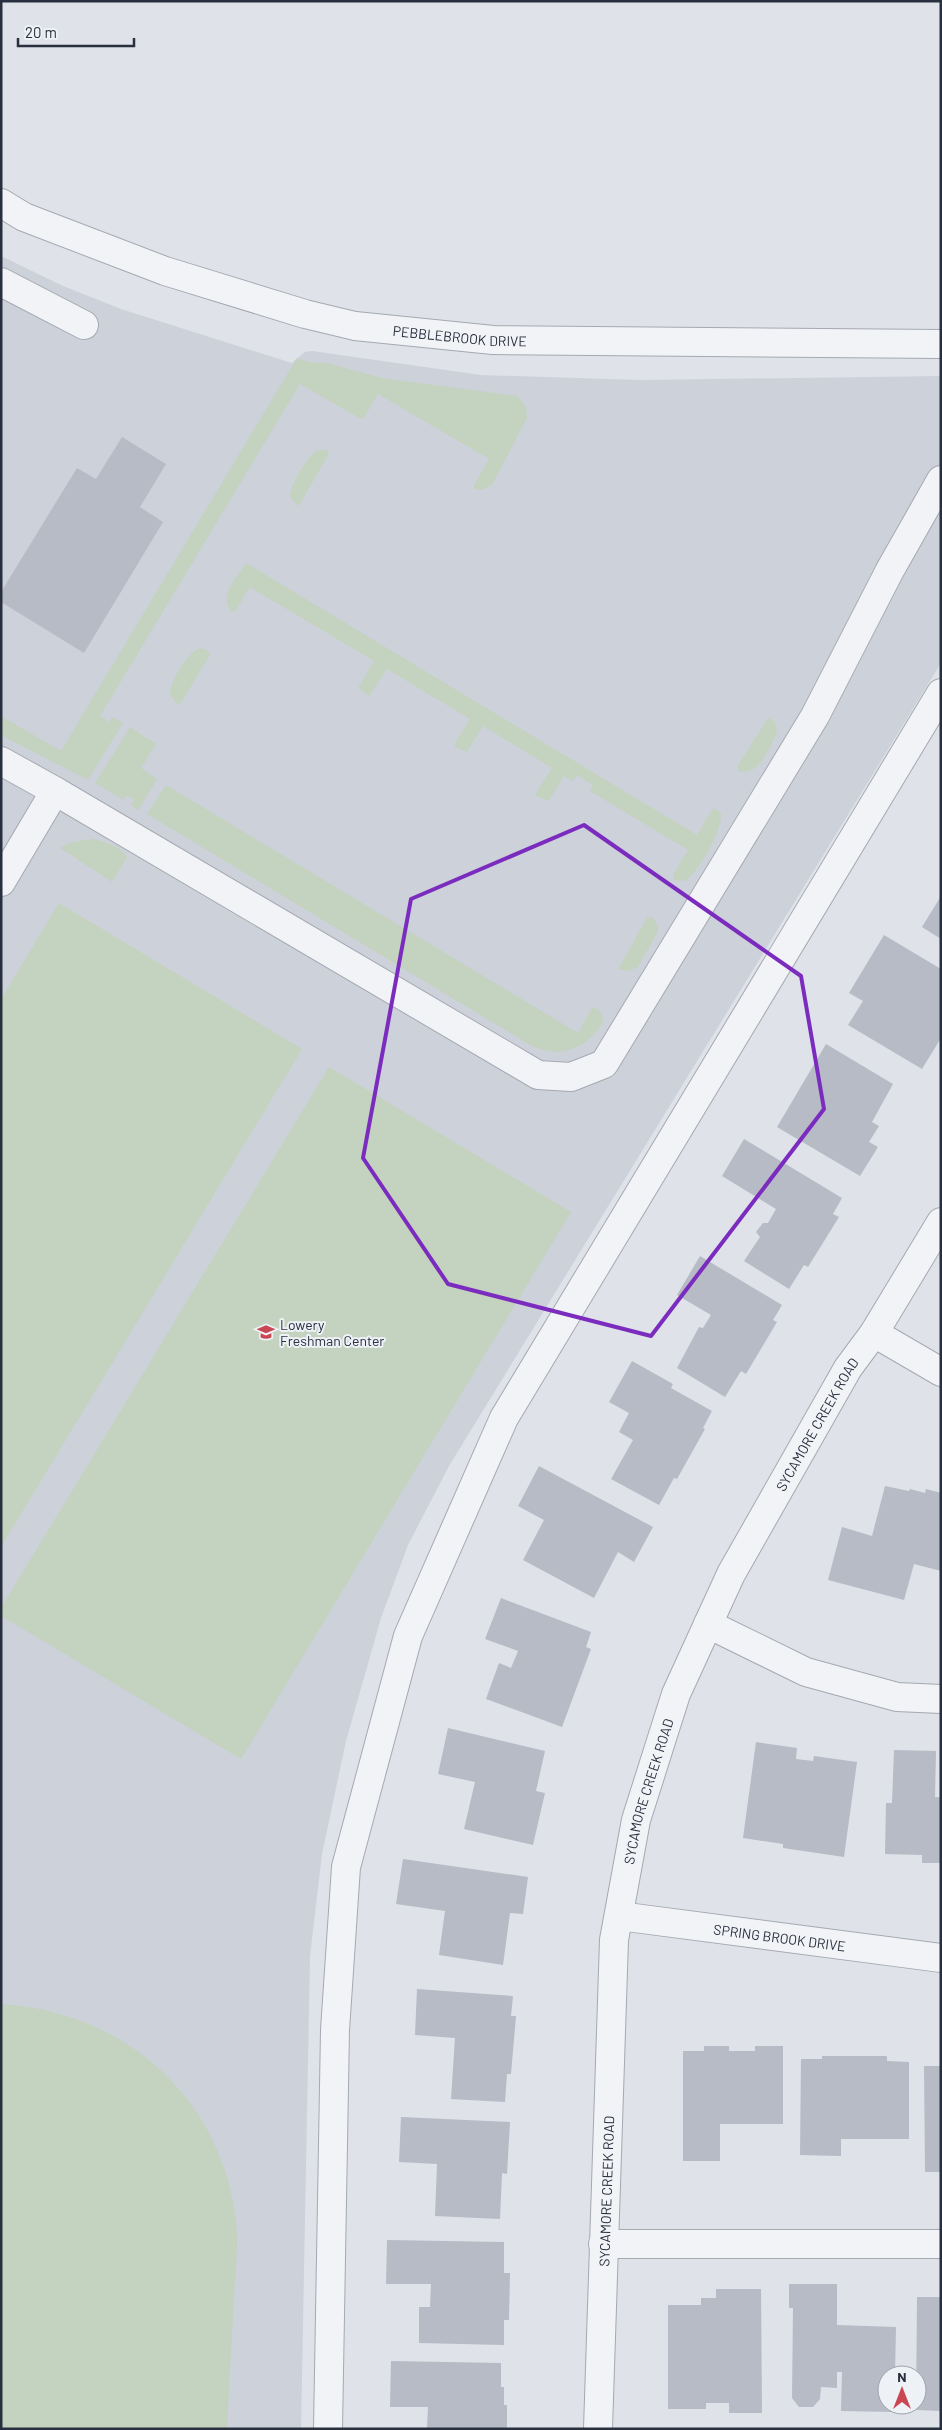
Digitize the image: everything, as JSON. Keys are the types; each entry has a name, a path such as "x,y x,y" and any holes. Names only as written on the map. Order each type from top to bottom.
{"street":[{"name":"PEBBLEBROOK DRIVE","path":"1,203 24,217 165,271 305,314 355,326 493,340 941,344"},
{"path":"1,282 84,326"},
{"path":"1,761 538,1074 571,1077 604,1064 815,716 890,570 941,480"},
{"path":"328,2429 334,2030 346,1867 408,1636 504,1418 941,693"},
{"path":"1,882 55,791"},
{"name":"SYCAMORE CREEK ROAD","path":"598,2429 614,1940 639,1811 676,1694 731,1574 848,1368 874,1334 941,1222"},
{"path":"874,1334 941,1372"},
{"path":"708,1624 806,1672 897,1697 941,1699"},
{"name":"SPRING BROOK DRIVE","path":"619,1916 941,1958"},
{"path":"603,2244 941,2244"}],"highlighted area":[{"path":"584,825 801,976 824,1109 651,1336 448,1284 363,1158 411,899"}],"shaded area":[{"name":"Lowery Freshman Center","path":"1,256 63,286 121,309 292,363 305,352 312,351 481,375 641,380 941,376 941,663 449,1466 408,1545 381,1618 346,1741 322,1854 310,1956 301,2429 1,2429"}],"green space":[{"path":"297,358 308,362 327,363 382,378 517,396 526,407 527,418 492,485 482,490 474,489 474,485 489,459 378,394 363,419 361,419 300,384 100,716 109,722 113,717 123,723 88,780 1,735 1,716 61,751"},
{"path":"326,450 329,454 299,505 297,505 290,497 293,486 305,464 314,452"},
{"path":"246,563 697,835 712,810 715,809 720,812 719,827 710,849 690,877 685,881 675,880 673,875 688,850 590,791 593,785 577,775 573,781 564,776 549,801 536,796 552,768 483,726 467,752 455,747 455,743 470,719 387,669 369,696 359,689 374,661 250,587 235,611 231,612 227,599 228,593"},
{"path":"201,648 209,651 210,655 181,703 177,704 170,695 176,675 190,655"},
{"path":"768,718 775,722 777,733 767,753 758,766 752,770 746,772 738,771 737,767"},
{"path":"130,727 156,744 141,768 157,779 138,810 131,805 134,800 126,795 123,800 95,783"},
{"path":"166,785 578,1033 592,1008 599,1009 603,1018 602,1024 588,1040 572,1049 553,1052 532,1046 147,814"},
{"path":"93,839 117,847 127,857 112,882 60,848 71,842"},
{"path":"59,903 302,1049 1,1547 1,999"},
{"path":"652,917 658,925 658,931 638,967 629,971 618,969 647,918"},
{"path":"329,1067 571,1212 241,1759 1,1616 1,1608"},
{"path":"1,2004 45,2010 86,2023 123,2042 156,2066 185,2096 208,2131 225,2170 235,2213 237,2234 227,2429 1,2429"}],"building":[{"path":"122,437 166,464 140,507 163,522 84,653 1,602 1,592 77,468 96,479"},
{"path":"941,896 941,939 922,927"},
{"path":"884,935 941,969 941,1038 922,1069 848,1025 863,1001 849,993"},
{"path":"826,1044 893,1084 872,1122 879,1126 869,1142 878,1147 860,1176 777,1127"},
{"path":"744,1139 842,1198 833,1214 839,1217 808,1267 804,1265 789,1289 744,1261 760,1237 756,1232 763,1223 768,1223 776,1209 722,1176"},
{"path":"700,1256 782,1305 773,1320 777,1322 746,1374 741,1371 725,1397 677,1368 699,1327 703,1328 711,1315 677,1295"},
{"path":"632,1361 673,1384 671,1388 712,1411 703,1428 705,1429 677,1479 674,1478 659,1505 611,1479 633,1440 619,1432 629,1413 609,1402"},
{"path":"539,1466 653,1527 634,1562 618,1552 594,1598 523,1560 544,1520 518,1506"},
{"path":"885,1486 925,1493 926,1489 941,1493 941,1571 914,1564 904,1600 828,1580 842,1527 872,1536"},
{"path":"501,1598 591,1632 586,1647 591,1649 562,1727 486,1699 499,1663 511,1668 518,1651 485,1639"},
{"path":"448,1728 545,1751 536,1791 545,1793 533,1845 464,1829 475,1782 438,1774"},
{"path":"756,1742 797,1748 796,1759 813,1761 814,1756 857,1762 844,1857 783,1848 783,1844 743,1838"},
{"path":"894,1750 936,1751 935,1797 941,1797 941,1863 922,1863 922,1855 885,1854 886,1803 892,1803"},
{"path":"403,1859 528,1877 523,1914 510,1913 503,1965 439,1955 445,1911 396,1904"},
{"path":"417,1989 513,1996 511,2016 516,2016 511,2074 507,2074 505,2102 451,2099 455,2038 415,2035"},
{"path":"704,2046 729,2046 729,2051 755,2051 755,2046 783,2046 783,2124 720,2124 720,2161 683,2161 683,2051 704,2051"},
{"path":"822,2056 887,2056 887,2061 909,2062 909,2139 841,2139 841,2156 800,2155 801,2059 822,2059"},
{"path":"924,2066 941,2066 941,2172 925,2172"},
{"path":"401,2117 510,2122 507,2174 502,2173 500,2219 435,2216 437,2164 399,2162"},
{"path":"387,2240 504,2242 504,2273 510,2273 509,2320 504,2320 504,2345 419,2343 419,2307 430,2307 431,2284 386,2284"},
{"path":"789,2284 837,2284 837,2325 896,2327 895,2365 877,2365 877,2412 841,2411 842,2372 837,2372 837,2388 821,2387 820,2399 813,2407 799,2407 792,2398 793,2308 789,2308"},
{"path":"716,2289 761,2289 762,2413 729,2413 729,2403 706,2403 706,2409 668,2409 668,2305 701,2305 701,2298 716,2298"},
{"path":"917,2297 941,2297 941,2411 927,2410 927,2365 916,2365"},
{"path":"391,2361 501,2363 501,2387 504,2387 504,2405 507,2405 507,2429 427,2429 428,2407 390,2407"}],"place":[{"name":"Lowery Freshman Center","path":"266,1332"}]}
